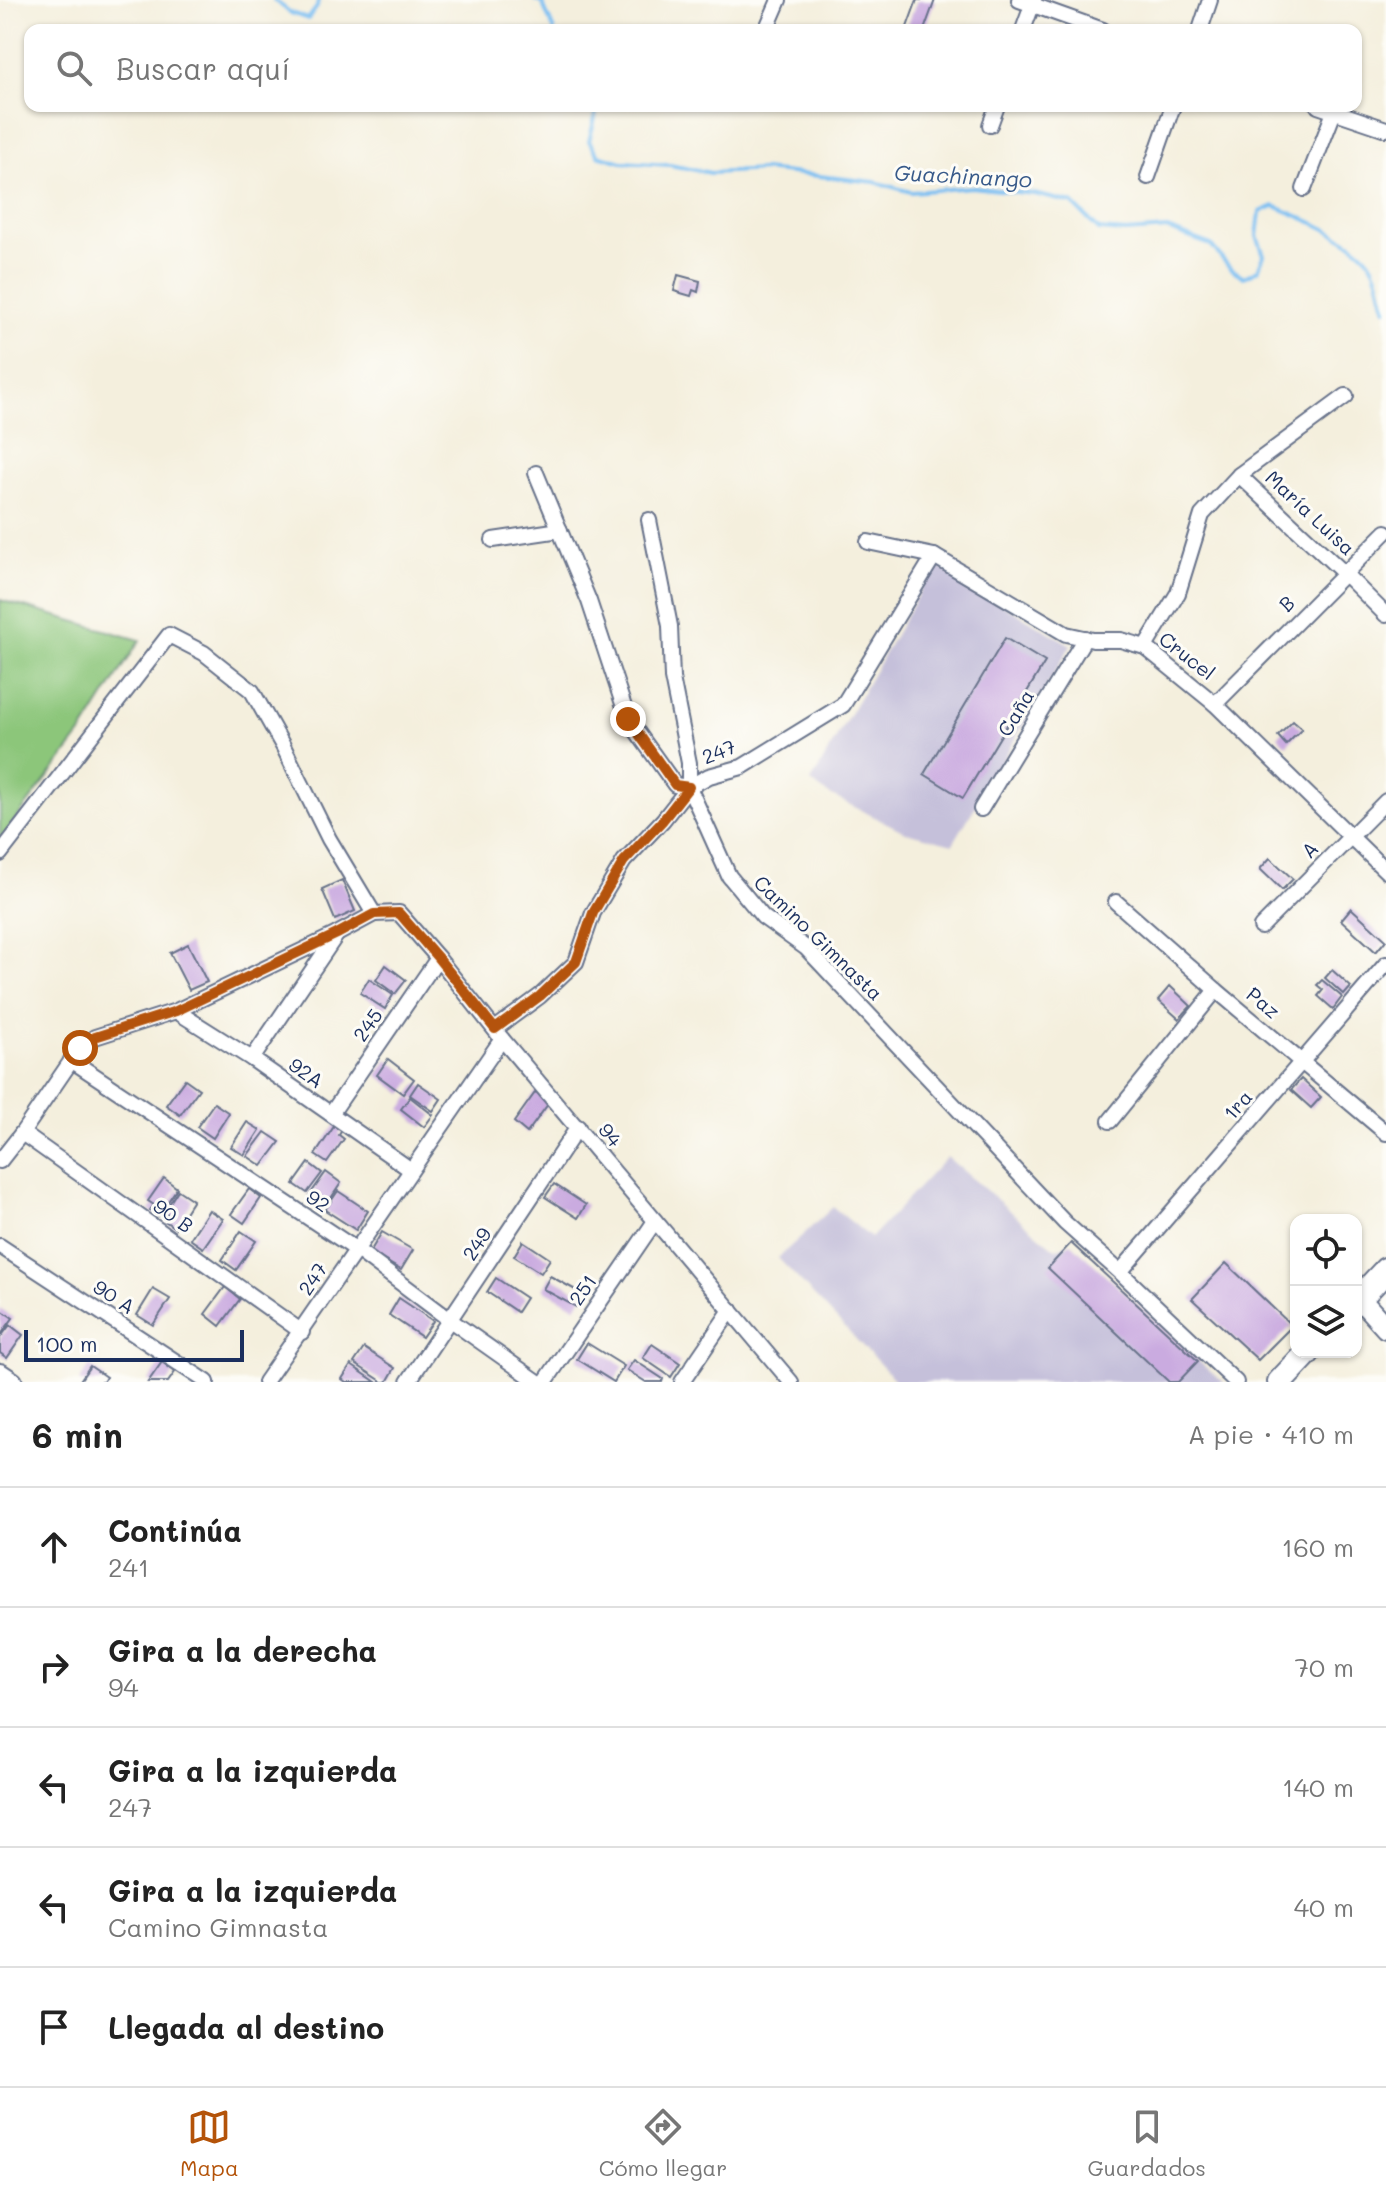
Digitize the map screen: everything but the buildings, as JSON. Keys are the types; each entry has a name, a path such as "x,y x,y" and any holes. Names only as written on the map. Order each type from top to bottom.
{"main road":[{"path":"1362,1296 1386,1270"},
{"path":"1280,1382 1302,1358"}],"street":[{"path":"769,24 779,0"},
{"path":"1202,24 1210,0"},
{"path":"1024,24 1028,2 1087,24"},
{"path":"990,125 995,112"},
{"path":"1148,177 1171,112"},
{"path":"1304,189 1334,112 1386,129"},
{"path":"1145,647 1178,593 1202,515 1239,475 1346,396"},
{"name":"Camino Gimnasta","path":"536,473 589,601 628,719 675,785 689,787 729,876 763,917 806,948 1065,1223 1236,1382"},
{"name":"María Luisa","path":"1239,475 1386,615"},
{"path":"649,520 670,626 672,678 689,763 689,787"},
{"path":"493,540 560,530"},
{"name":"B","path":"1215,704 1386,532"},
{"name":"Crucel","path":"868,542 934,556 1066,634 1093,640 1121,640 1145,647 1215,704 1386,871"},
{"name":"247","path":"265,1382 411,1170 498,1034 576,962 593,913 624,861 689,787 709,776 742,767 843,705 934,556"},
{"path":"0,854 169,635 204,653 252,691 329,839 374,914 176,1011 95,1037 80,1048 0,1161"},
{"name":"Caña","path":"981,809 1085,638"},
{"name":"A","path":"1261,927 1386,801"},
{"name":"Paz","path":"1116,902 1386,1133"},
{"name":"94","path":"374,914 399,913 791,1382"},
{"path":"252,1059 337,934"},
{"name":"245","path":"331,1114 438,958"},
{"name":"1ra","path":"1120,1272 1386,964"},
{"path":"1110,1121 1216,990"},
{"name":"92A","path":"176,1011 252,1059 411,1170"},
{"name":"92","path":"71,1060 357,1250 538,1382"},
{"name":"249","path":"408,1382 578,1127"},
{"name":"90 B","path":"22,1133 302,1332"},
{"name":"251","path":"545,1382 655,1221"},
{"name":"90 A","path":"0,1246 207,1382"},
{"path":"1362,1304 1386,1328"},
{"path":"682,1382 731,1310"},
{"path":"0,1374 12,1382"}],"shaded area":[{"path":"935,565 1071,645 953,844 905,832 828,794 811,782"},
{"path":"947,1157 1055,1249 1071,1243 1224,1382 897,1382 778,1258 833,1207 871,1238"}],"green space":[{"path":"0,600 140,640 81,734 0,840"}],"waterway":[{"name":"Guachinango","path":"274,0 291,13 308,19 318,0"},
{"name":"Guachinango","path":"535,0 542,3 551,24"},
{"name":"Guachinango","path":"595,112 589,141 598,155 622,162 670,165 711,173 763,170 875,182 911,192 972,187 1034,194 1072,203 1099,230 1167,229 1211,245 1230,268 1244,277 1258,270 1264,255 1257,236 1260,212 1274,206 1324,228 1359,249 1375,269 1386,309"}],"route":[{"path":"80,1048 95,1037 176,1011 374,914 399,913 495,1029 540,996 576,962 593,913 624,861 689,787 675,785 628,719"}]}
